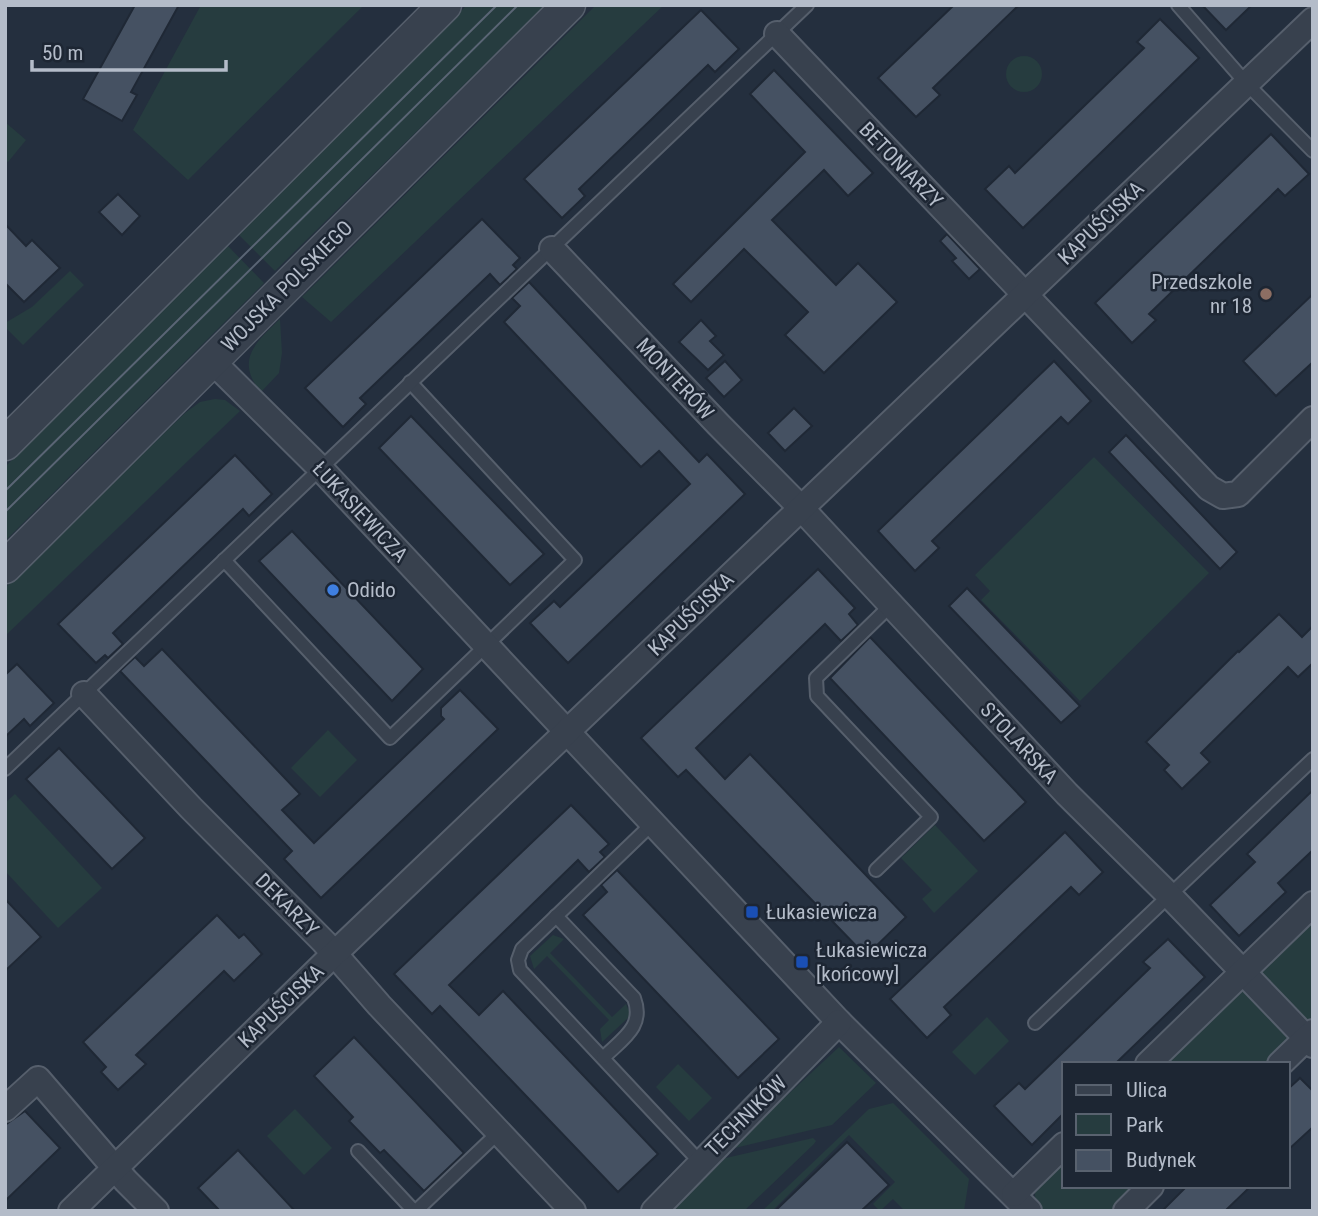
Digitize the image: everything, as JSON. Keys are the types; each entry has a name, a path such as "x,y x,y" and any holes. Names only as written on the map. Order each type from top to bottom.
{"street":[{"path":"5,444 445,5"},
{"name":"WOJSKA POLSKIEGO","path":"5,567 569,5"},
{"name":"KAPUŚCISKA","path":"71,1211 334,954 1313,20"},
{"name":"BETONIARZY","path":"777,34 1209,488 1223,496 1238,494 1313,419"},
{"name":"MONTERÓW","path":"552,249 801,508"},
{"name":"ŁUKASIEWICZA","path":"212,361 320,468 839,1022 1021,1202"},
{"name":"STOLARSKA","path":"801,508 1067,793 1242,973 1311,1038"},
{"name":"DEKARZY","path":"84,694 334,954 573,1211"},
{"path":"1150,1062 1313,904"},
{"name":"TECHNIKÓW","path":"654,1211 839,1022"},
{"path":"1282,1062 1311,1038"},
{"path":"5,1109 38,1079 156,1211"},
{"path":"1021,1202 1062,1148"},
{"path":"1126,1211 1149,1188"}],"lane":[{"path":"5,769 807,5"},
{"path":"1178,5 1246,83 1313,150"},
{"path":"224,560 390,738 575,560 410,382"},
{"path":"876,870 931,817 817,696 816,678 890,606"},
{"path":"1034,1023 1313,759"},
{"path":"653,823 522,949 518,960 520,970 700,1162"},
{"path":"555,916 634,998 638,1009 634,1028 603,1058"},
{"path":"358,1151 415,1211 499,1132"}],"green space":[{"path":"201,5 364,5 188,180 133,130"},
{"path":"467,5 545,5 275,271 239,235"},
{"path":"596,5 664,5 331,322 302,297"},
{"path":"1024,56 1037,61 1042,74 1037,87 1024,92 1011,87 1006,74 1011,61"},
{"path":"5,122 26,140 8,162 5,160"},
{"path":"227,245 264,283 5,541 5,467"},
{"path":"70,271 84,285 23,345 5,327 5,323 32,307"},
{"path":"280,319 282,353 279,373 261,392 253,381 249,361 257,343"},
{"path":"225,400 240,411 5,636 5,588 185,413 200,402"},
{"path":"1094,457 1209,573 1080,701 981,600 990,591 975,575"},
{"path":"328,730 357,760 320,797 291,768"},
{"path":"15,794 102,888 58,928 5,871 5,803"},
{"path":"935,825 978,871 934,913 922,899 932,890 901,858"},
{"path":"1313,915 1313,1021 1270,1062 1160,1062"},
{"path":"553,935 564,939 550,953 612,1017 626,1004 630,1013 628,1018 602,1042 600,1029 609,1020 547,956 534,969 530,956"},
{"path":"987,1017 1009,1041 975,1075 952,1052"},
{"path":"839,1047 876,1083 832,1125 735,1148 734,1145"},
{"path":"678,1064 712,1098 689,1121 656,1087"},
{"path":"893,1103 969,1179 964,1211 905,1211 893,1199 880,1211 873,1204 895,1182 849,1135 772,1211 762,1211 869,1109"},
{"path":"295,1109 332,1148 304,1175 267,1136"},
{"path":"813,1138 816,1141 814,1144 744,1211 669,1211 717,1160"},
{"path":"1062,1156 1062,1188 1139,1188 1115,1211 1044,1211 1036,1202 1034,1188"}],"building":[{"path":"135,5 179,5 131,92 137,95 122,121 83,99"},
{"path":"954,5 1019,5 933,88 940,95 916,117 878,78"},
{"path":"1202,5 1252,5 1226,30"},
{"path":"701,10 739,49 715,72 708,65 579,189 585,196 562,218 524,179"},
{"path":"1160,19 1199,58 1023,228 985,189 1009,166 1015,173 1144,48 1137,42"},
{"path":"774,70 873,173 848,196 824,170 772,220 836,285 858,263 897,302 824,373 785,335 808,312 744,249 691,302 673,284 805,152 750,94"},
{"path":"1271,134 1309,174 1285,196 1278,189 1149,314 1156,320 1132,343 1095,303"},
{"path":"118,194 140,216 122,235 99,212"},
{"path":"482,219 520,258 513,265 517,269 500,285 490,274 360,398 366,404 343,427 305,388"},
{"path":"5,224 26,246 32,240 60,268 24,302 5,283"},
{"path":"947,234 980,269 969,279 952,261 956,258 940,241"},
{"path":"529,282 699,462 707,454 745,494 568,663 530,623 554,601 560,607 690,484 659,451 641,467 504,322 520,306 512,298"},
{"path":"1313,294 1313,362 1276,396 1243,361"},
{"path":"701,320 716,336 710,341 724,355 708,370 679,342"},
{"path":"725,361 742,380 724,397 706,378"},
{"path":"1054,361 1091,401 1068,424 1061,417 932,541 939,548 915,571 878,531"},
{"path":"794,408 812,426 785,451 768,433"},
{"path":"411,416 544,554 510,585 379,448"},
{"path":"1126,435 1237,552 1220,569 1109,452"},
{"path":"235,455 272,494 249,516 243,509 113,633 123,644 108,658 105,655 96,663 58,624"},
{"path":"292,531 423,669 392,701 259,561"},
{"path":"818,569 855,608 849,614 858,625 841,641 825,624 696,748 725,779 750,754 906,917 866,956 686,770 678,777 641,738"},
{"path":"967,588 1080,706 1061,723 949,606"},
{"path":"1279,614 1302,637 1313,626 1313,663 1298,677 1288,667 1201,753 1210,762 1182,789 1164,770 1169,765 1146,742"},
{"path":"870,637 1026,802 984,841 830,678"},
{"path":"162,649 300,794 282,810 314,843 444,719 441,716 441,708 460,690 498,729 321,898 284,859 292,851 120,671 135,657 144,666"},
{"path":"17,664 54,703 30,726 24,719 5,737 5,675"},
{"path":"59,748 145,838 112,869 26,779"},
{"path":"1313,790 1313,850 1278,883 1286,892 1239,936 1210,905 1255,862 1247,854"},
{"path":"571,805 609,844 600,852 605,857 589,872 578,860 449,985 479,1015 503,991 658,1154 618,1192 440,1006 432,1014 394,974"},
{"path":"1065,832 1103,872 1079,895 1071,887 944,1007 951,1015 927,1038 890,999"},
{"path":"617,870 779,1039 738,1078 583,915 607,892 601,885"},
{"path":"5,899 41,937 5,971"},
{"path":"217,915 239,938 244,934 262,954 234,981 224,971 136,1055 146,1064 118,1090 101,1072 106,1067 83,1042"},
{"path":"1168,939 1205,977 1117,1062 1062,1062 1062,1115 1032,1145 994,1106 1019,1083 1025,1089 1150,968 1143,962"},
{"path":"354,1037 464,1153 424,1191 384,1150 380,1153 349,1121 353,1117 314,1076"},
{"path":"1300,1078 1313,1091 1313,1127 1290,1148 1290,1087"},
{"path":"25,1111 60,1148 5,1201 5,1125"},
{"path":"847,1142 889,1185 861,1211 775,1211"},
{"path":"238,1150 295,1211 220,1211 198,1188"},
{"path":"1185,1188 1249,1188 1225,1211 1162,1211"}],"tram line":[{"path":"5,491 497,5"},
{"path":"5,512 518,5"}],"place":[{"name":"Przedszkole nr 18","path":"1266,294"},
{"name":"Odido","path":"333,590"},
{"name":"Łukasiewicza","path":"752,912"},
{"name":"Łukasiewicza [końcowy]","path":"802,962"}]}
